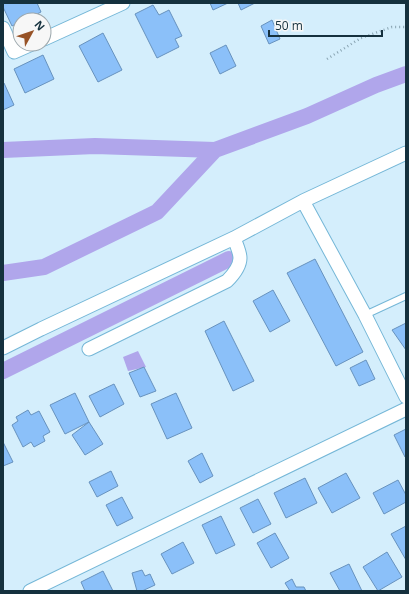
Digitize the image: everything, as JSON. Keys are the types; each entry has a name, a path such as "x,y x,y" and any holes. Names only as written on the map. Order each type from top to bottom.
{"street":[{"path":"52,35 123,3"},
{"path":"3,28 12,48"},
{"path":"3,348 234,238 303,201 406,153"},
{"path":"303,201 365,316 406,397"},
{"path":"88,349 227,281 236,270 240,258 234,238"},
{"path":"30,591 406,409"}],"lane":[{"path":"365,316 406,296"}],"path":[{"path":"327,59 361,38 392,27 406,27"}],"shaded area":[{"path":"138,351 146,367 128,371 123,357"}],"building":[{"path":"3,3 37,3 41,12 12,12 12,26 3,7"},
{"path":"210,3 228,3 213,10"},
{"path":"238,3 255,3 241,10"},
{"path":"153,5 159,15 169,10 182,36 175,39 179,47 157,58 135,14"},
{"path":"272,20 280,39 269,44 261,26"},
{"path":"103,33 122,70 98,82 79,46"},
{"path":"226,45 236,66 220,74 210,53"},
{"path":"43,55 54,79 25,93 14,69"},
{"path":"3,83 14,105 3,110"},
{"path":"315,259 363,352 336,366 287,273"},
{"path":"273,290 290,321 270,332 253,301"},
{"path":"224,321 254,381 233,391 205,331"},
{"path":"406,323 406,350 392,330"},
{"path":"366,360 375,379 359,386 350,368"},
{"path":"144,367 156,391 140,397 129,373"},
{"path":"114,384 124,404 100,417 89,396"},
{"path":"75,393 89,422 65,434 50,405"},
{"path":"176,393 192,428 167,439 151,404"},
{"path":"28,410 31,415 39,411 50,432 43,436 45,441 34,447 31,442 23,447 12,425 18,421 16,417"},
{"path":"89,422 103,444 85,455 72,435"},
{"path":"406,429 406,457 405,457 394,435"},
{"path":"3,442 13,462 3,466"},
{"path":"202,453 213,476 200,483 188,461"},
{"path":"111,471 118,486 97,497 89,482"},
{"path":"346,473 360,498 332,513 318,488"},
{"path":"305,478 317,503 286,518 274,493"},
{"path":"398,480 406,495 406,502 384,514 373,493"},
{"path":"122,497 133,518 117,526 106,505"},
{"path":"258,499 271,524 253,533 240,508"},
{"path":"221,516 235,545 216,554 202,525"},
{"path":"406,526 406,560 391,534"},
{"path":"275,533 289,558 271,568 257,543"},
{"path":"183,542 194,563 172,574 161,554"},
{"path":"387,552 402,577 378,591 363,567"},
{"path":"349,564 362,591 340,591 330,573"},
{"path":"142,570 145,576 150,574 155,585 142,591 137,591 132,573"},
{"path":"103,571 113,591 85,591 81,582"},
{"path":"292,579 296,587 304,587 306,591 290,591 285,583"}],"waterway":[{"path":"3,150 95,146 215,150 307,116 376,85 406,74"},
{"path":"3,273 44,267 157,212 215,150"},
{"path":"3,371 229,259"}]}
